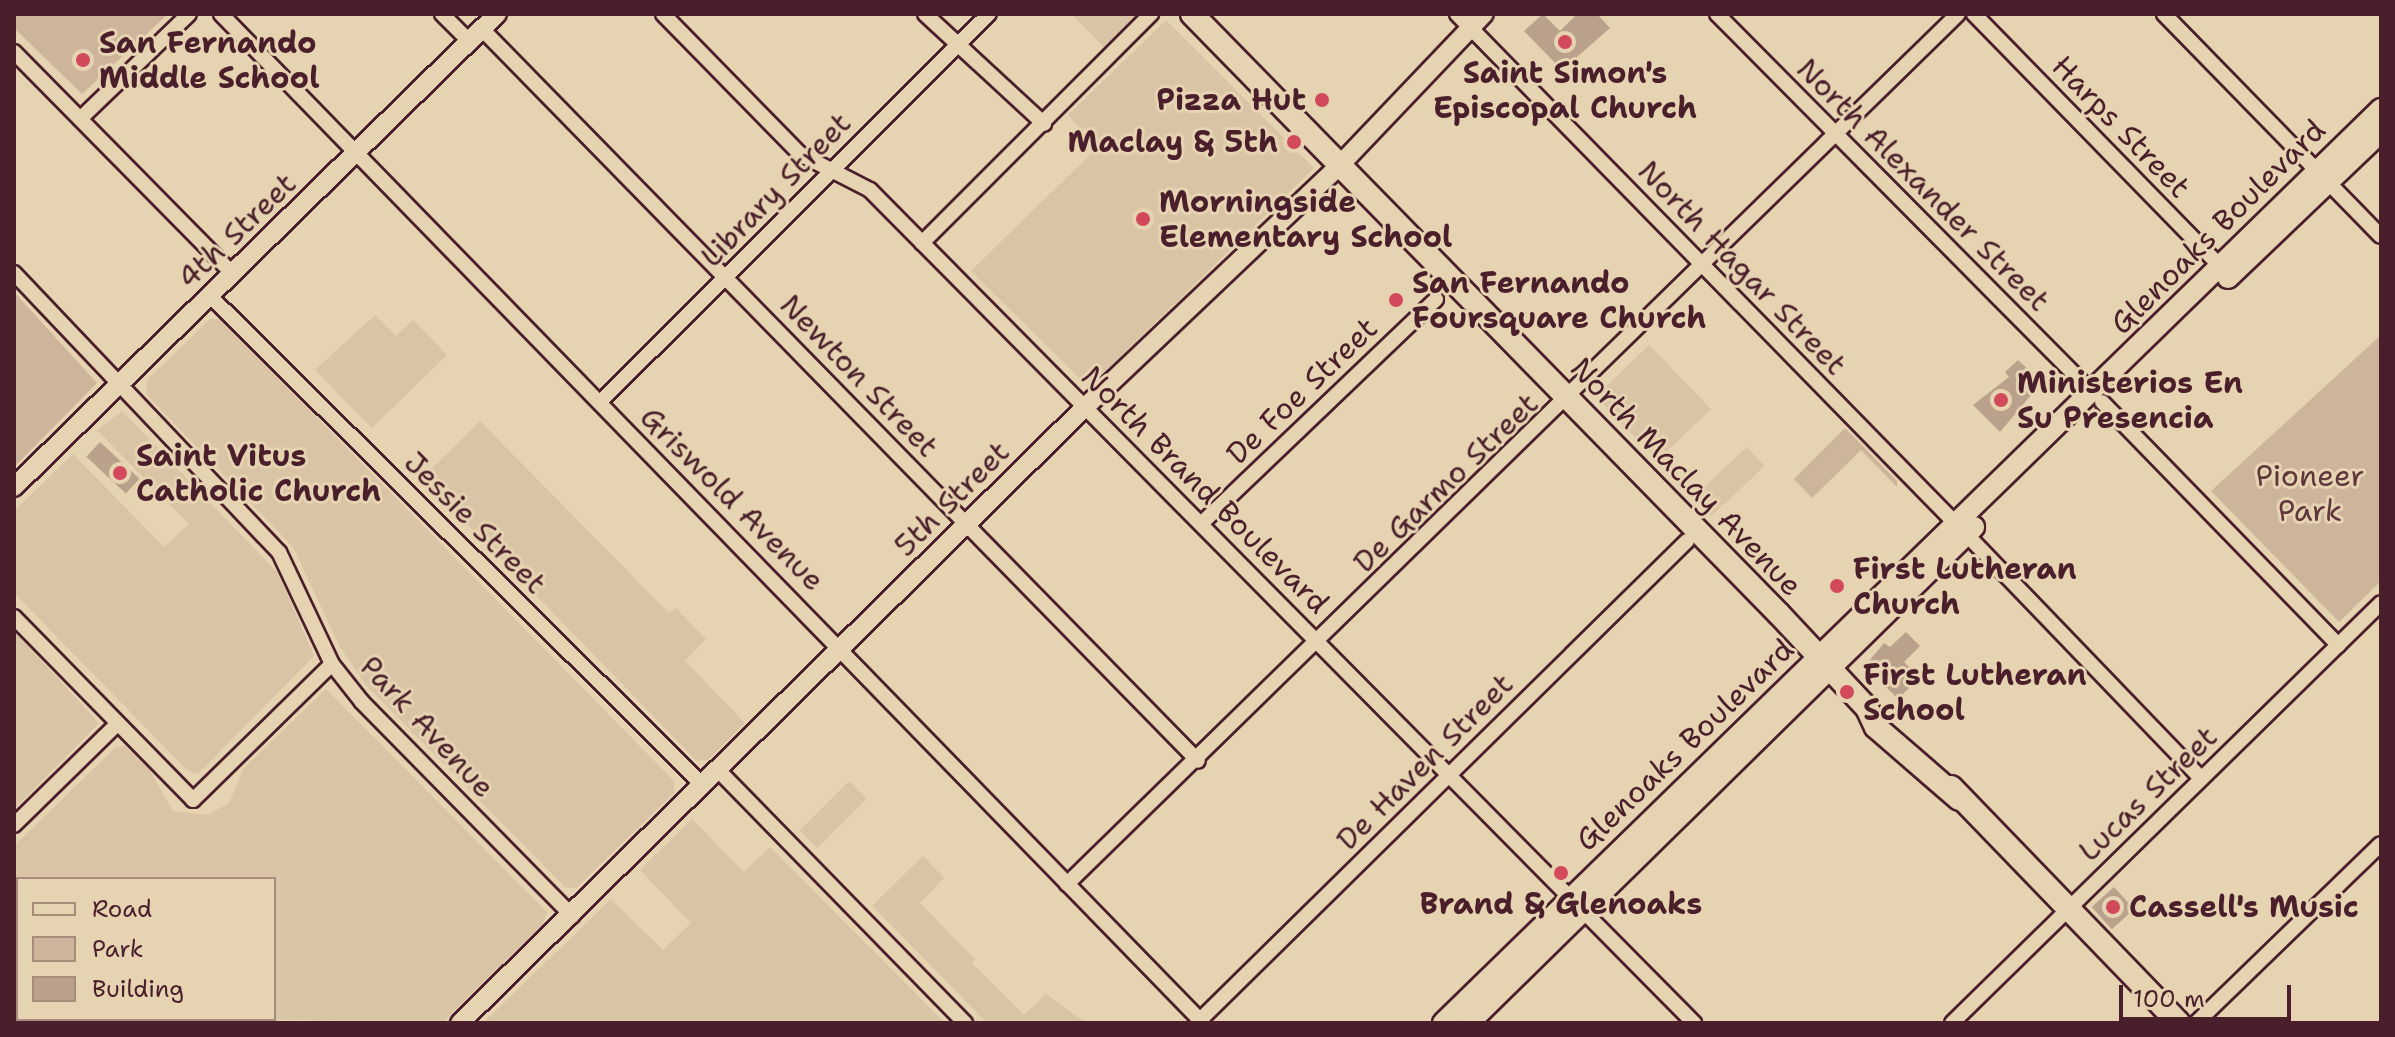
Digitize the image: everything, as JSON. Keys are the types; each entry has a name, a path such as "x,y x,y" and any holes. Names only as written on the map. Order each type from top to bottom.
{"main road":[{"name":"North Maclay Avenue","path":"1192,14 1867,708 1889,718 1934,762 1959,799 2179,1023"},
{"name":"Glenoaks Boulevard","path":"1447,1022 1578,904 2226,272 2323,177 2381,109"},
{"name":"Glenoaks Boulevard","path":"2323,177 2381,132"},
{"name":"Glenoaks Boulevard","path":"1469,1023 1578,904"}],"street":[{"path":"80,119 189,14"},
{"name":"Griswold Avenue","path":"221,14 843,649 1201,1022"},
{"name":"Newton Street","path":"442,14 475,35 727,277 1198,761"},
{"name":"4th Street","path":"14,487 497,14"},
{"name":"North Brand Boulevard","path":"663,14 800,154 865,186 1084,408 1204,521 1694,1023"},
{"path":"925,14 960,42 1044,124"},
{"name":"Library Street","path":"600,402 989,14"},
{"path":"922,243 1151,14"},
{"name":"North Alexander Street","path":"1717,14 2338,645"},
{"name":"De Garmo Street","path":"1067,884 1198,761 1568,400 1958,14"},
{"name":"Harps Street","path":"1974,14 2226,272"},
{"path":"2164,14 2381,236"},
{"name":"5th Street","path":"460,1023 703,785 720,772 1084,408 1339,166 1470,18"},
{"name":"North Hagar Street","path":"1470,18 1704,266 2201,778"},
{"path":"14,52 233,274"},
{"name":"Park Avenue","path":"14,273 121,381 279,552 332,664 572,916"},
{"name":"Jessie Street","path":"211,297 703,785"},
{"name":"De Foe Street","path":"1204,521 1436,299"},
{"name":"De Haven Street","path":"1201,1022 1687,541"},
{"name":"Lucas Street","path":"1952,1023 2381,603"},
{"path":"14,617 193,800 332,664"},
{"path":"14,825 117,724"},
{"path":"720,772 965,1023"},
{"path":"2196,1023 2381,844"}],"shaded area":[{"path":"1071,14 1140,14 1105,48"},
{"name":"Morningside Elementary School","path":"1166,20 1314,168 1096,380 1084,383 971,271 1098,147 1068,115"},
{"path":"375,315 396,336 413,320 447,355 372,428 315,370"},
{"path":"210,319 220,319 674,781 674,793 576,888 565,887 366,685 340,647 293,547 146,394 148,379"},
{"path":"1649,345 1711,409 1658,460 1596,396"},
{"path":"122,411 278,573 314,656 198,774 188,771 14,593 14,511 73,454 164,547 189,524 97,430"},
{"path":"480,421 669,613 676,608 706,639 685,661 745,723 708,760 697,761 422,478"},
{"path":"1747,447 1765,466 1711,516 1694,497"},
{"path":"14,631 99,723 14,809"},
{"path":"326,689 547,912 543,924 442,1023 276,1020 276,877 16,877 14,924 14,846 116,747 125,746 149,769 173,811 208,815 229,803 244,768"},
{"path":"849,781 867,799 817,848 800,830"},
{"path":"692,819 744,872 770,847 945,1023 483,1023 611,899 663,950 691,923 640,870"},
{"path":"923,856 944,878 920,903 975,959 972,963 1024,1015 1046,994 1086,1023 987,1023 872,906"}],"green space":[{"name":"San Fernando Middle School","path":"14,14 168,14 82,94 14,28"},
{"path":"14,292 97,383 14,467"},
{"name":"Pioneer Park","path":"2381,335 2381,581 2339,622 2211,491"},
{"path":"1845,428 1897,481 1897,487 1861,450 1812,498 1794,479"}],"building":[{"name":"Saint Simon's Episcopal Church","path":"1543,14 1560,31 1577,14 1597,14 1610,28 1562,70 1524,31"},
{"name":"Ministerios En Su Presencia","path":"2018,360 2042,382 2000,432 1973,405 2009,377 2005,372"},
{"name":"Saint Vitus Catholic Church","path":"100,442 139,479 126,493 86,457"},
{"path":"1906,632 1920,646 1904,662 1920,677 1898,699 1865,666 1884,643 1890,647"},
{"name":"Cassell's Music","path":"2114,887 2134,909 2112,929 2092,907"}],"waterway":[{"path":"39,1021 43,1023"},
{"path":"126,1021 130,1023"}],"place":[{"name":"Saint Simon's Episcopal Church","path":"1565,42"},
{"name":"San Fernando Middle School","path":"83,60"},
{"name":"Pizza Hut","path":"1322,100"},
{"name":"Maclay & 5th","path":"1294,142"},
{"name":"Morningside Elementary School","path":"1143,219"},
{"name":"San Fernando Foursquare Church","path":"1396,300"},
{"name":"Ministerios En Su Presencia","path":"2001,400"},
{"name":"Saint Vitus Catholic Church","path":"120,473"},
{"name":"First Lutheran Church","path":"1837,586"},
{"name":"First Lutheran School","path":"1847,692"},
{"name":"Brand & Glenoaks","path":"1561,873"},
{"name":"Cassell's Music","path":"2113,907"}]}
